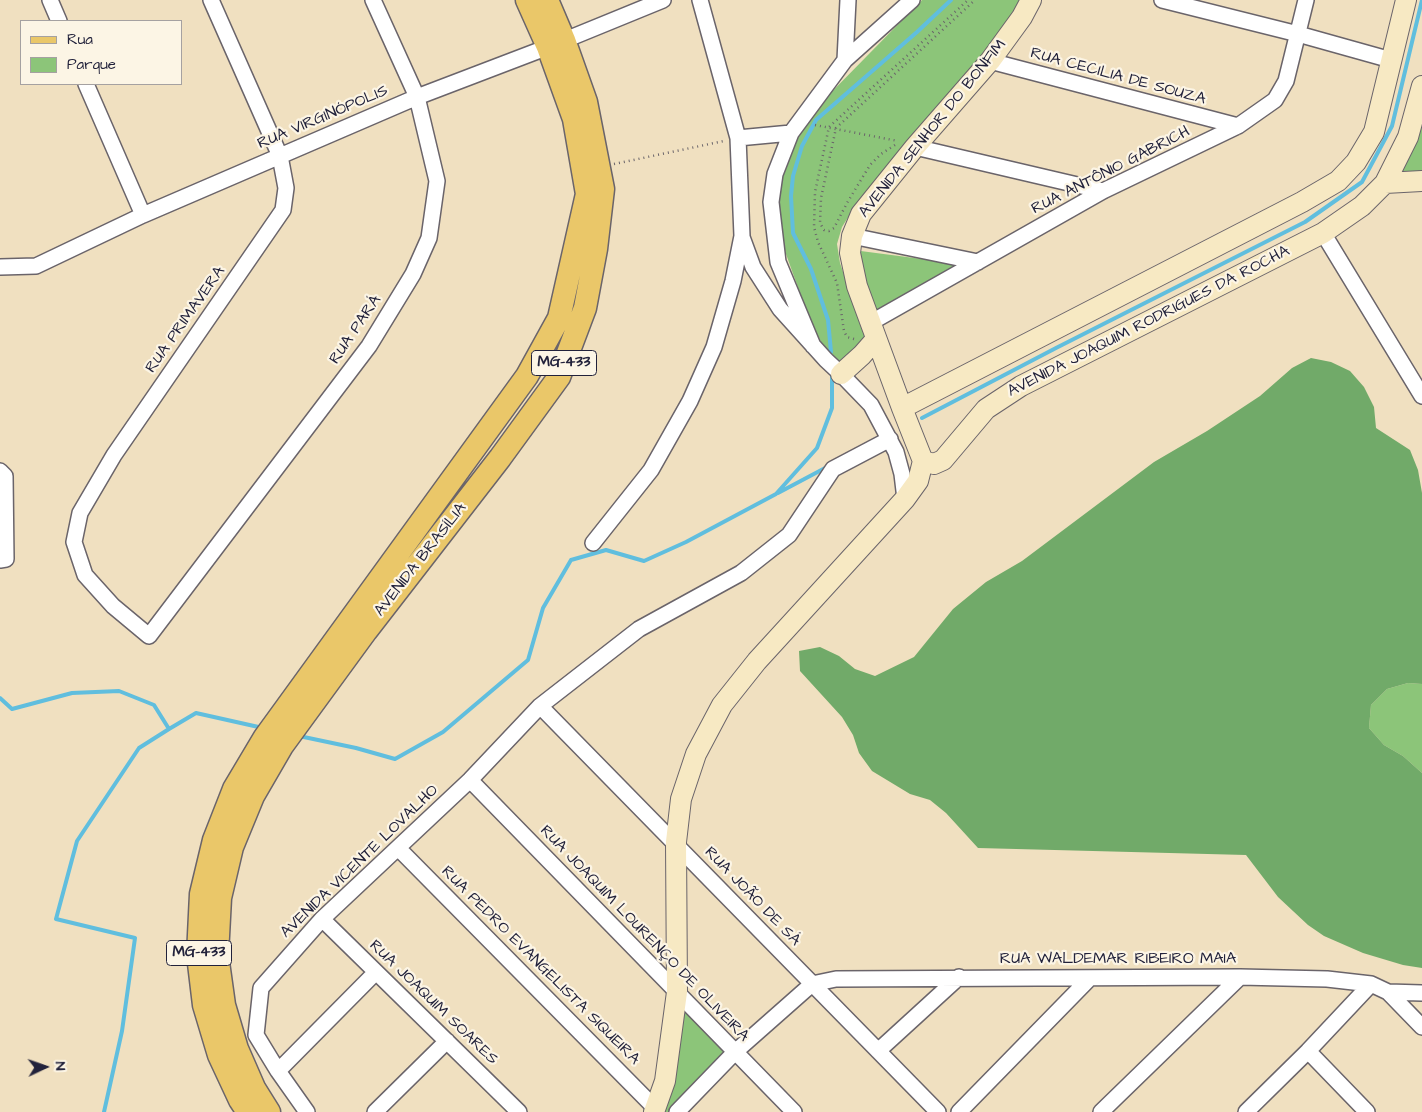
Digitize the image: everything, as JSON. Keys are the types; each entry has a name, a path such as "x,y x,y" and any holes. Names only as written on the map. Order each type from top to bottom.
{"main road":[{"name":"AVENIDA BRASÍLIA","path":"358,626 500,458 559,377 585,308 596,249 603,189 586,102 556,44 527,0"},
{"name":"AVENIDA BRASÍLIA","path":"248,1112 240,1100 219,1055 204,1005 198,955 201,894 214,840 243,793 282,746 358,626 527,376 559,318 587,194 574,119 547,0"},
{"name":"AVENIDA BRASÍLIA","path":"243,793 220,898 218,955 224,1005 237,1049 254,1088 269,1112"}],"street":[{"path":"50,0 59,20"},
{"name":"RUA PRIMAVERA","path":"150,636 113,606 85,575 74,542 80,513 114,455 283,210 286,188 280,156 211,0"},
{"name":"RUA PARÁ","path":"150,636 369,346 413,274 429,238 437,181 417,97 373,0"},
{"name":"RUA VIRGINÓPOLIS","path":"0,267 36,266 143,215 417,97 556,44 663,0"},
{"path":"593,543 651,470 690,401 714,347 733,281 742,236 738,138 700,0"},
{"path":"845,60 848,0"},
{"path":"813,346 778,262 771,202 775,174 791,133 845,60 912,0"},
{"name":"AVENIDA SENHOR DO BONFIM","path":"923,461 902,408 867,332 846,231 990,61 1032,0"},
{"path":"1162,0 1298,34 1391,60"},
{"name":"RUA ANTÔNIO GABRICH","path":"867,332 978,262 1103,192 1238,126 1275,100 1286,81 1306,0"},
{"path":"902,408 1284,211 1338,181 1356,162 1374,132 1406,0"},
{"name":"RUA CECILIA DE SOUZA","path":"990,61 1238,126"},
{"path":"86,85 143,215"},
{"name":"AVENIDA JOAQUIM RODRIGUES DA ROCHA","path":"923,461 934,464 943,460 986,409 1021,386 1323,233 1362,206 1385,183 1408,137 1422,86"},
{"path":"738,138 791,133"},
{"path":"916,147 1103,192"},
{"path":"1385,183 1422,182"},
{"path":"846,231 978,262"},
{"path":"1323,233 1422,396"},
{"path":"742,236 753,267 776,302 813,346 871,405 893,445 902,474 905,499"},
{"path":"841,374 862,355 867,332"},
{"path":"655,1110 666,1082 677,992 676,842 681,799 696,754 722,705 758,661 905,499 918,482 923,461 893,445"},
{"name":"AVENIDA VICENTE LOVALHO","path":"307,1112 278,1071 256,1035 261,988 322,919 470,780 540,706 639,629 741,573 788,535 833,469 893,445"},
{"path":"0,471 5,476 6,541 6,560 0,560"},
{"name":"RUA JOÃO DE SÁ","path":"540,706 676,842 938,1112"},
{"name":"RUA JOAQUIM LOURENÇO DE OLIVEIRA","path":"470,780 794,1112"},
{"name":"RUA PEDRO EVANGELISTA SIQUEIRA","path":"398,848 655,1110"},
{"name":"RUA JOAQUIM SOARES","path":"322,919 519,1112"},
{"path":"278,1071 376,972"},
{"path":"878,1052 958,977"},
{"name":"RUA WALDEMAR RIBEIRO MAIA","path":"812,984 836,979 958,977 1327,979 1371,984 1388,992 1422,994"},
{"path":"959,1112 1090,978"},
{"path":"1101,1112 1240,978"},
{"path":"677,1112 735,1052 812,984"},
{"path":"1246,1112 1308,1051 1371,984"},
{"path":"1388,992 1422,1027"},
{"path":"375,1112 447,1041"},
{"path":"1308,1051 1367,1112"}],"path":[{"path":"867,332 852,340 847,337 844,331 837,283 818,242 814,227 815,192 829,127 968,0"},
{"path":"817,125 836,128 898,141 870,165 846,203 834,228 829,231 824,230 820,223 821,198 836,128 974,0"},
{"path":"599,168 738,138"},
{"path":"846,231 848,213"},
{"path":"839,278 844,294"}],"green space":[{"path":"922,0 1024,0 982,58 857,203 842,227 837,244 840,263 864,334 864,345 841,362 835,360 825,349 811,324 786,254 778,220 777,196 782,166 809,115"},
{"path":"1422,101 1422,172 1392,177"},
{"path":"853,250 968,265 874,317"},
{"path":"1311,358 1331,362 1350,371 1364,387 1374,407 1376,428 1410,450 1418,470 1422,493 1422,684 1408,683 1387,689 1371,705 1369,728 1384,745 1403,756 1422,773 1422,968 1403,965 1363,953 1324,936 1308,925 1278,897 1246,855 978,848 946,813 930,800 910,794 872,771 859,753 853,735 842,717 800,671 799,651 820,647 839,656 855,669 875,676 914,657 953,609 986,582 1022,561 1154,462 1207,431 1260,396 1292,368"},
{"path":"1408,683 1422,684 1422,773 1403,756 1384,745 1369,728 1371,705 1387,689"},
{"path":"680,1001 729,1053 671,1112 659,1112"}],"waterway":[{"path":"831,352 828,320 811,269 793,233 791,196 793,176 802,146 816,120 951,0"},
{"path":"922,418 1305,222 1362,182 1392,126 1422,0"},
{"path":"299,736 356,748 395,759 443,732 528,660 543,608 571,560 606,550 644,561 686,542 776,494 817,448 832,408 832,373"},
{"path":"778,493 827,467"},
{"path":"0,698 12,709 72,693 119,691 154,705 169,729"},
{"path":"104,1112 122,1031 135,938 56,919 77,841 139,748 169,729 196,713 263,728"}]}
